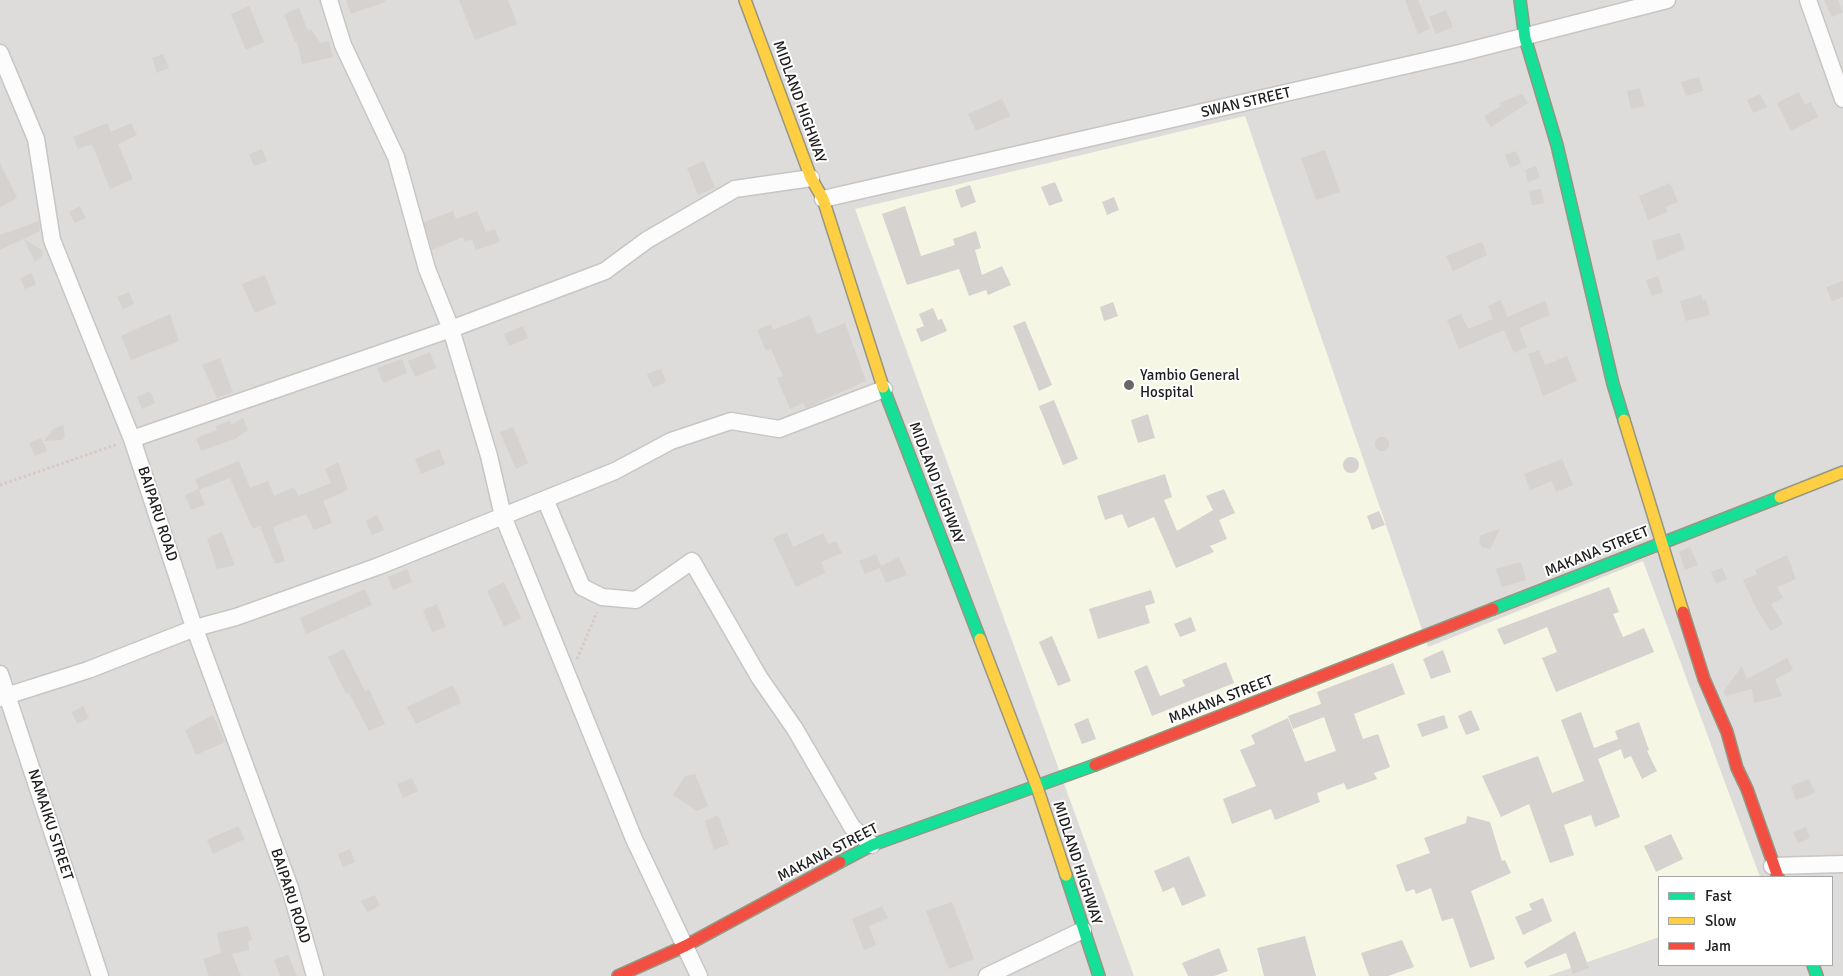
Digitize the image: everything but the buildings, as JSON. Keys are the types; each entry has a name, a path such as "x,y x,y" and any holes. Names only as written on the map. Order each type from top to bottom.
{"street":[{"path":"329,0 343,44 396,157 427,269 451,329 489,456 502,516 634,839 699,976"},
{"name":"MIDLAND HIGHWAY","path":"745,0 811,178 823,199 884,389 1037,787 1099,976"},
{"path":"1520,0 1525,38 1557,145 1613,384 1704,678 1726,732 1737,768 1747,789 1775,872 1835,864"},
{"name":"SWAN STREET","path":"823,199 1525,38 1667,0"},
{"path":"1808,0 1843,99"},
{"name":"BAIPARU ROAD","path":"0,53 36,139 52,240 132,439 195,628 290,888 315,976"},
{"path":"132,439 451,329 605,271 647,240 735,189 811,178"},
{"path":"4,697 88,670 195,628 236,617 379,566 616,471 671,441 731,421 779,428 884,389"},
{"name":"MAKANA STREET","path":"618,976 685,946 872,845 1037,787 1843,472"},
{"path":"545,499 582,587 602,597 636,600 692,561 759,678 795,729 852,827 872,845"},
{"name":"NAMAIKU STREET","path":"0,674 4,697 100,976"},
{"path":"1816,876 1835,864"},
{"path":"987,976 1083,930"}],"path":[{"path":"0,484 132,439"},
{"path":"567,674 580,653 602,597"}],"shaded area":[{"path":"0,0 1843,0 1843,976 0,976"},
{"name":"Yambio General Hospital","path":"1245,116 1428,647 1643,561 1760,876 1658,876 1658,937 1548,976 1134,976 855,209"}],"traffic: fast":[{"path":"1520,0 1525,38 1557,145 1613,384 1624,420"},
{"path":"883,387 980,639"},
{"path":"1493,609 1780,497"},
{"path":"840,862 872,845 1095,765"},
{"path":"1066,875 1099,976"},
{"path":"1813,966 1817,976"}],"traffic: slow":[{"path":"745,0 811,178 823,199 883,387"},
{"path":"1624,420 1683,612"},
{"path":"1780,497 1843,472"},
{"path":"980,639 1037,787 1066,875"}],"traffic: jam":[{"path":"1095,765 1493,609"},
{"path":"1683,612 1704,679 1727,732 1737,768 1747,789 1778,876"},
{"path":"618,976 685,946 840,862"}],"place":[{"name":"Yambio General Hospital","path":"1129,385"}]}
